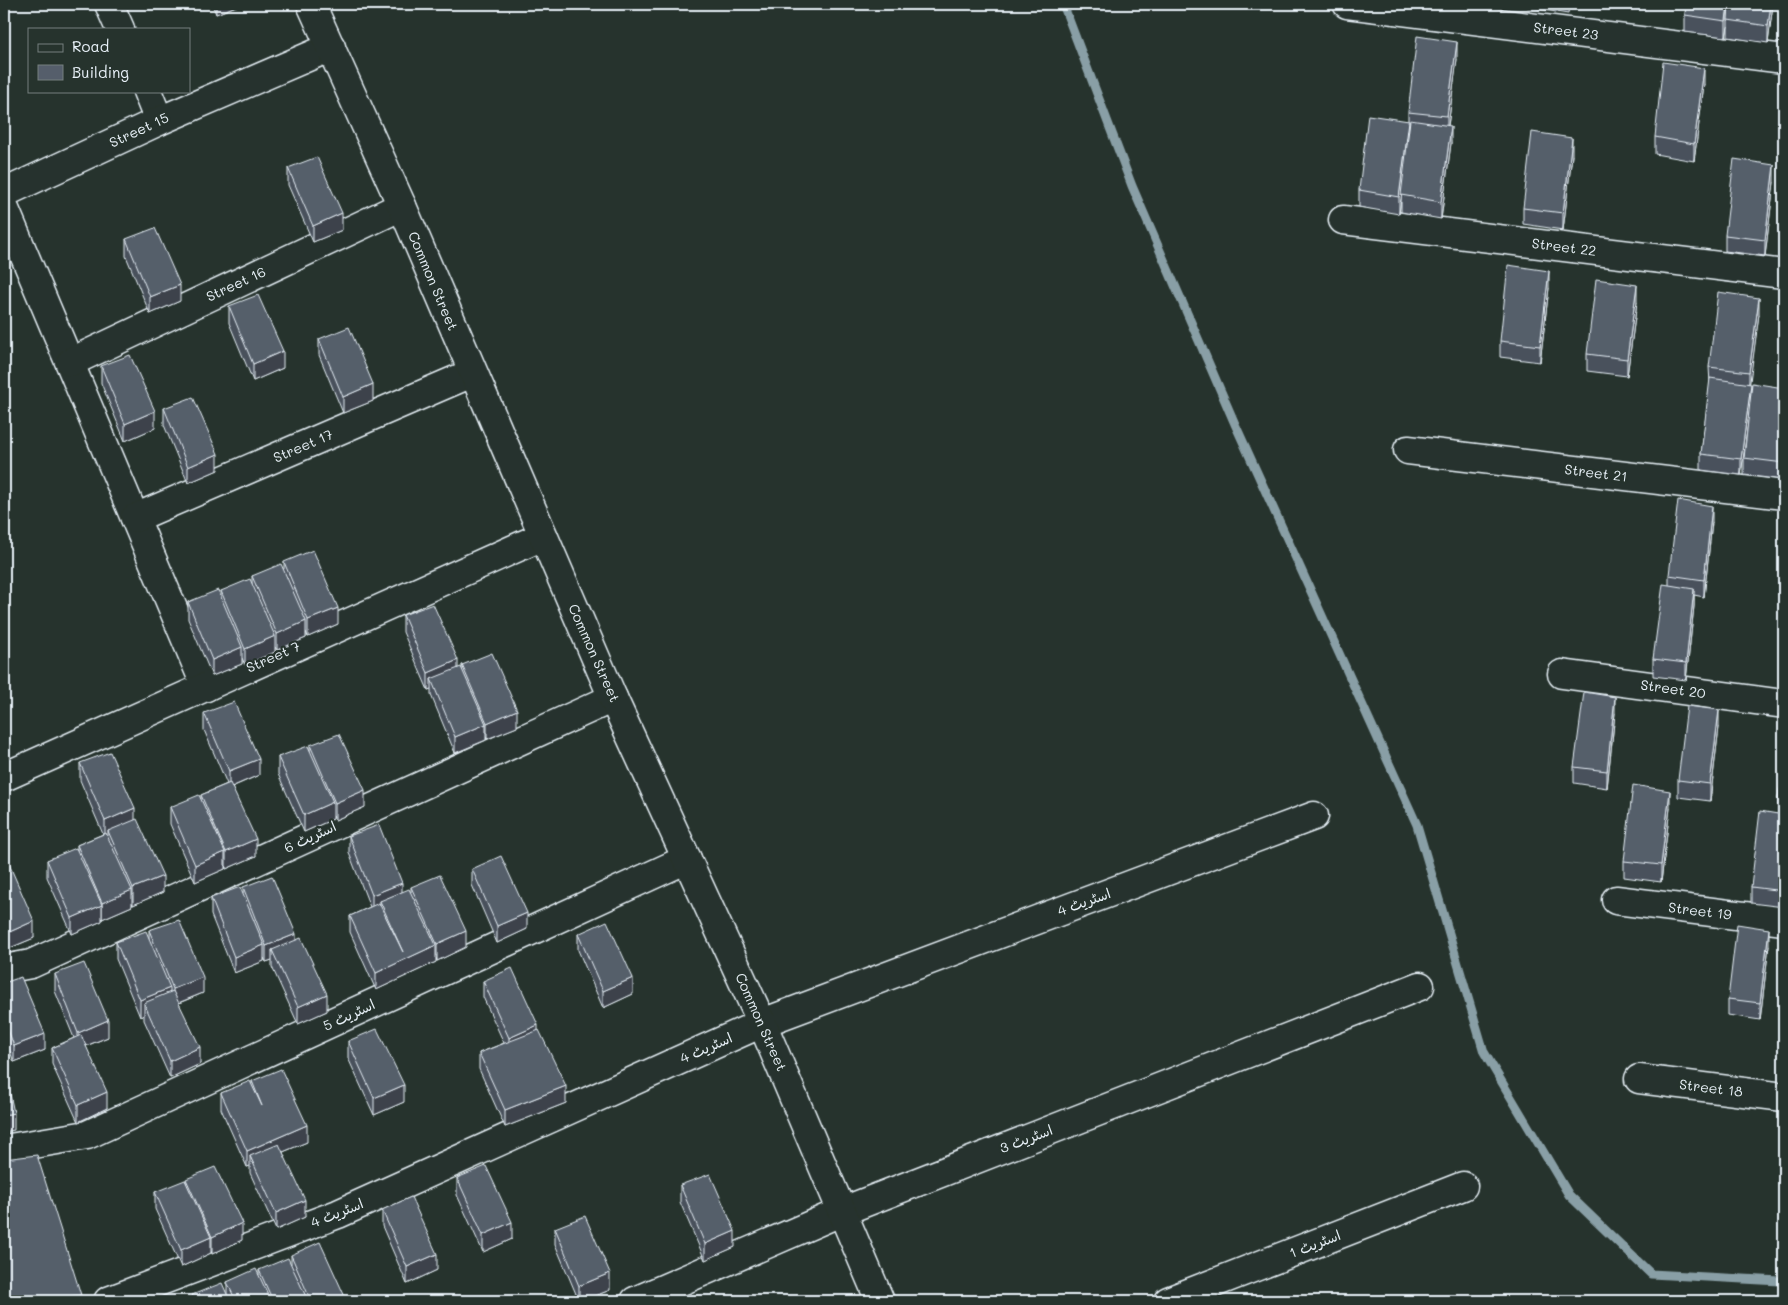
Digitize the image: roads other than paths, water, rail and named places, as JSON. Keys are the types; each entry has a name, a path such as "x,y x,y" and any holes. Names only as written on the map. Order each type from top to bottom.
{"street":[{"path":"109,4 120,28"},
{"name":"Common Street","path":"311,4 402,206 613,698 762,1023 880,1301"},
{"name":"Street 23","path":"1347,4 1784,59"},
{"name":"Street 15","path":"4,193 159,121 330,47"},
{"path":"147,92 159,121"},
{"name":"Street 16","path":"71,362 402,206"},
{"path":"4,207 71,362 206,687"},
{"name":"Street 22","path":"1343,220 1784,274"},
{"name":"Street 17","path":"135,518 472,373"},
{"name":"Street 21","path":"1408,450 1784,495"},
{"name":"Street 7","path":"4,777 543,536"},
{"name":"Street 20","path":"1562,674 1784,704"},
{"name":"اسٹریٹ 6","path":"4,969 31,964 613,698"},
{"name":"اسٹریٹ 4","path":"108,1301 338,1214 762,1023 1314,816"},
{"name":"اسٹریٹ 5","path":"4,1150 87,1135 687,858"},
{"name":"Street 19","path":"1616,900 1784,921"},
{"name":"اسٹریٹ 3","path":"634,1301 843,1211 1420,986"},
{"name":"Street 18","path":"1639,1079 1784,1097"},
{"name":"اسٹریٹ 1","path":"1168,1301 1463,1186"}],"waterway":[{"path":"1063,4 1132,186 1235,424 1417,825 1484,1052 1569,1195 1651,1274 1780,1281"}]}
